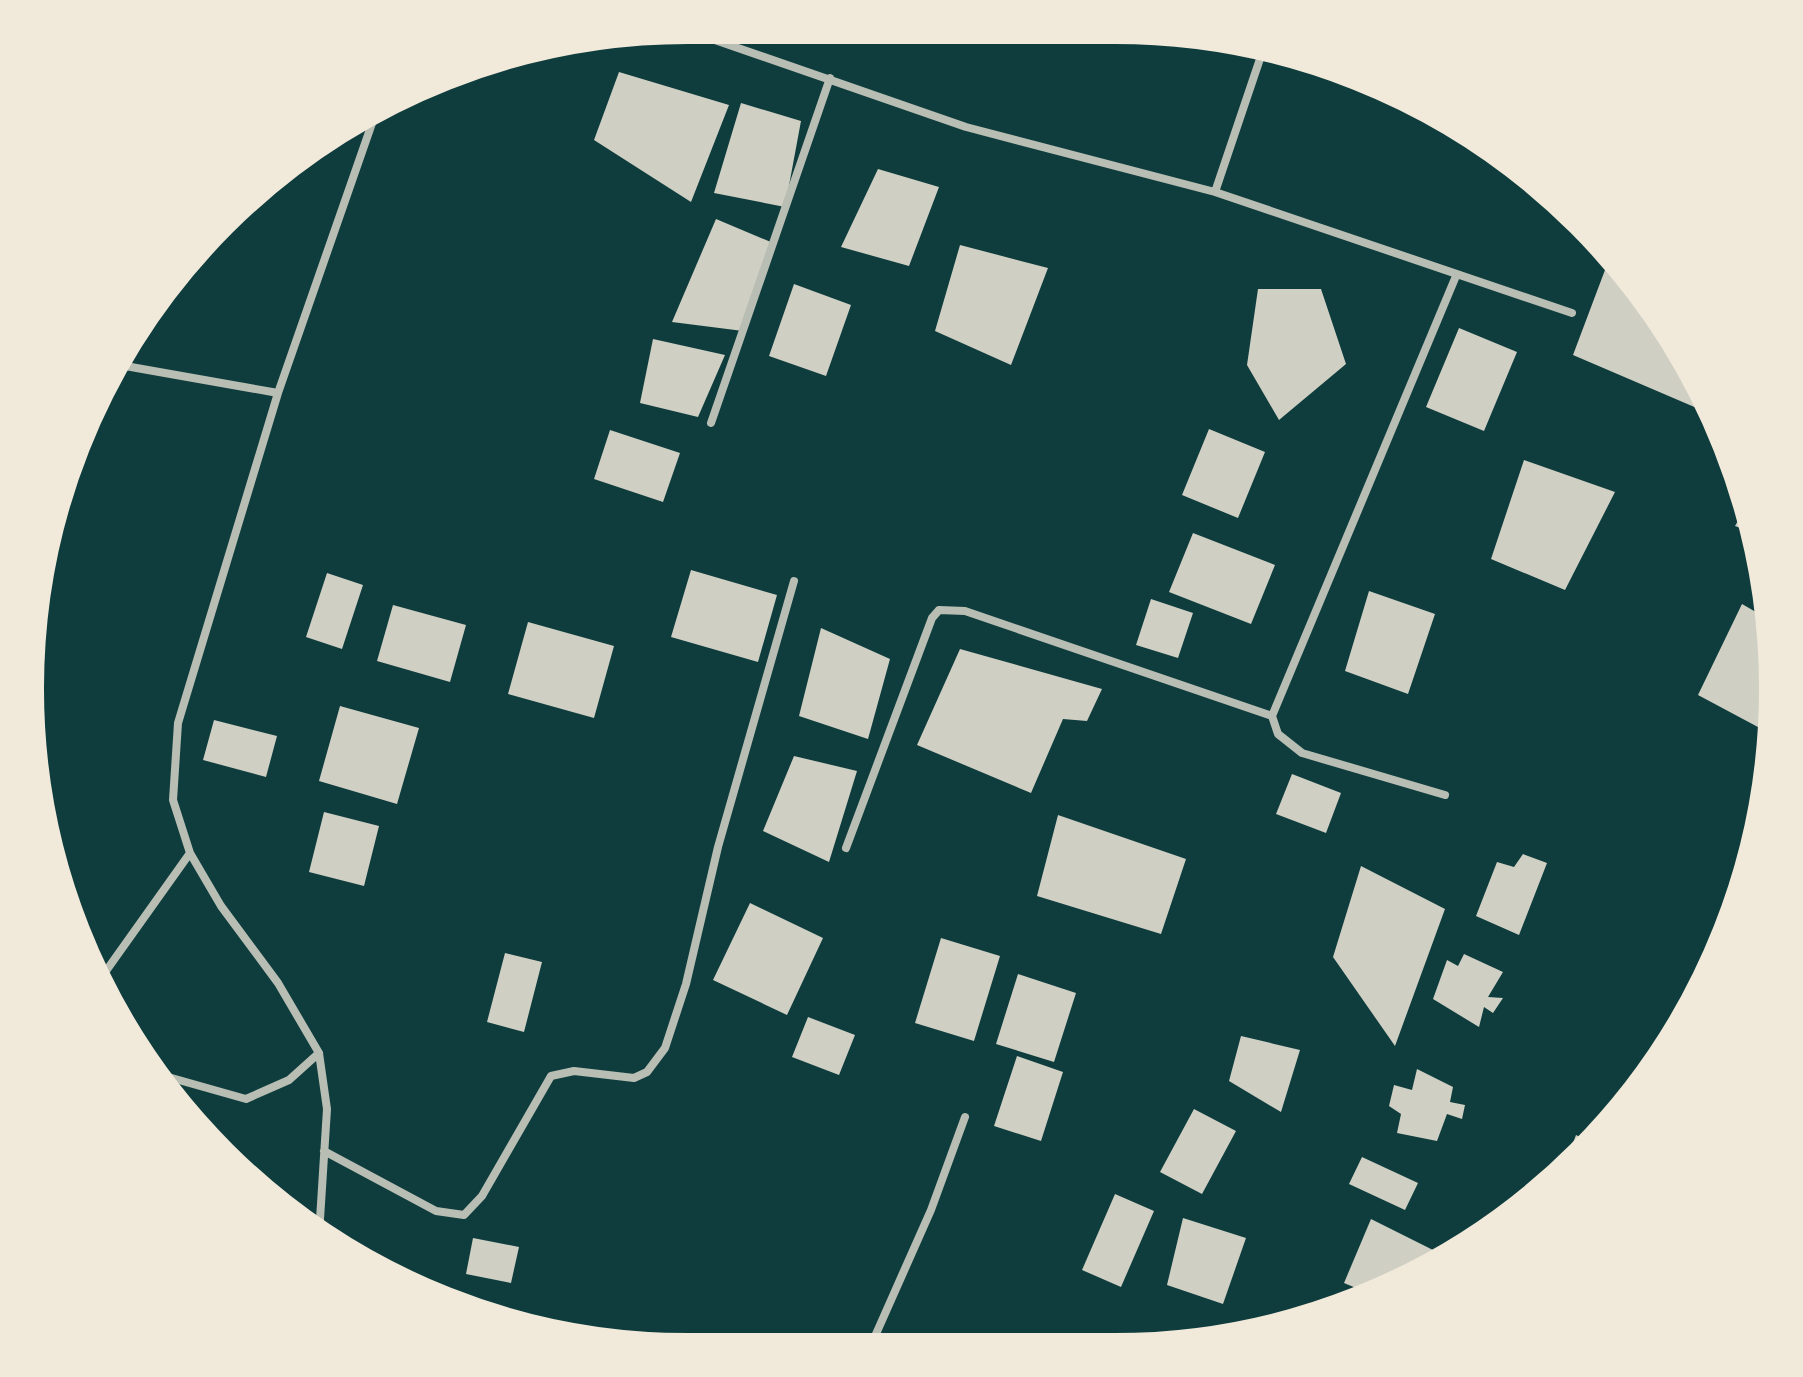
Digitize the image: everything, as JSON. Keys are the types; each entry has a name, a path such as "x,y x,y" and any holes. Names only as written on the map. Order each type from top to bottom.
{"street":[{"path":"721,42 966,127 1215,192 1572,313"},
{"path":"1215,192 1260,59"},
{"path":"711,423 830,78"},
{"path":"320,1219 327,1109 319,1053 278,983 221,906 190,853 173,800 178,723 278,393 371,126"},
{"path":"1445,795 1302,753 1278,734 1272,716 1456,276"},
{"path":"128,367 278,393"},
{"path":"324,1151 436,1211 464,1215 482,1196 551,1076 574,1071 634,1078 657,1061 686,984 718,847 794,581"},
{"path":"846,848 932,618 939,610 965,611 1272,716"},
{"path":"107,970 190,853"},
{"path":"173,1078 246,1099 289,1080 319,1053"},
{"path":"876,1335 931,1210 965,1117"}],"building":[{"path":"619,72 729,105 691,202 594,140"},
{"path":"741,103 801,121 785,207 714,193"},
{"path":"878,169 939,187 909,266 841,247"},
{"path":"716,219 773,243 743,331 672,322"},
{"path":"960,245 1048,268 1011,365 935,331"},
{"path":"1606,268 1652,329 1696,408 1573,355"},
{"path":"794,284 851,305 826,376 769,356"},
{"path":"1258,289 1321,289 1346,364 1279,420 1247,365"},
{"path":"1459,328 1517,352 1484,431 1426,407"},
{"path":"653,339 725,355 698,417 640,403"},
{"path":"1209,429 1265,452 1238,518 1182,495"},
{"path":"610,430 680,453 663,502 594,479"},
{"path":"1524,460 1615,492 1565,590 1491,559"},
{"path":"1193,533 1275,565 1251,624 1169,592"},
{"path":"691,570 777,595 758,662 671,637"},
{"path":"327,573 363,585 342,649 306,637"},
{"path":"1369,591 1435,614 1408,694 1345,671"},
{"path":"1151,599 1193,613 1178,658 1136,645"},
{"path":"1742,604 1756,612 1760,646 1760,728 1698,695"},
{"path":"393,605 466,625 450,682 377,661"},
{"path":"528,622 614,646 594,718 508,694"},
{"path":"821,628 890,659 868,739 799,716"},
{"path":"960,649 1102,689 1087,721 1063,719 1031,793 917,745"},
{"path":"340,706 419,728 397,804 319,781"},
{"path":"214,720 277,736 266,777 203,760"},
{"path":"794,756 857,771 829,862 763,831"},
{"path":"1292,774 1341,793 1326,833 1276,814"},
{"path":"324,812 379,826 364,886 309,872"},
{"path":"1058,815 1186,859 1161,934 1037,896"},
{"path":"1523,854 1547,863 1519,935 1476,916 1497,862 1514,867"},
{"path":"1361,866 1445,909 1395,1046 1333,957"},
{"path":"750,903 823,938 787,1015 713,980"},
{"path":"941,938 1000,956 974,1041 915,1023"},
{"path":"505,953 542,962 524,1032 487,1022"},
{"path":"1464,954 1503,972 1488,997 1503,998 1493,1013 1484,1007 1479,1027 1433,999 1447,960 1458,966"},
{"path":"1018,974 1076,993 1054,1062 996,1044"},
{"path":"808,1017 855,1035 839,1075 792,1057"},
{"path":"1241,1036 1300,1050 1281,1112 1229,1081"},
{"path":"1017,1056 1063,1072 1041,1141 994,1126"},
{"path":"1417,1069 1453,1087 1450,1102 1465,1105 1462,1119 1447,1114 1437,1141 1397,1133 1401,1114 1389,1106 1394,1085 1412,1090"},
{"path":"1194,1109 1236,1131 1202,1194 1160,1172"},
{"path":"1362,1157 1418,1183 1405,1210 1349,1184"},
{"path":"1115,1194 1154,1211 1121,1287 1082,1270"},
{"path":"1183,1218 1246,1238 1223,1304 1167,1285"},
{"path":"1371,1219 1434,1250 1356,1288 1344,1283"},
{"path":"473,1238 519,1247 511,1283 466,1274"}]}
